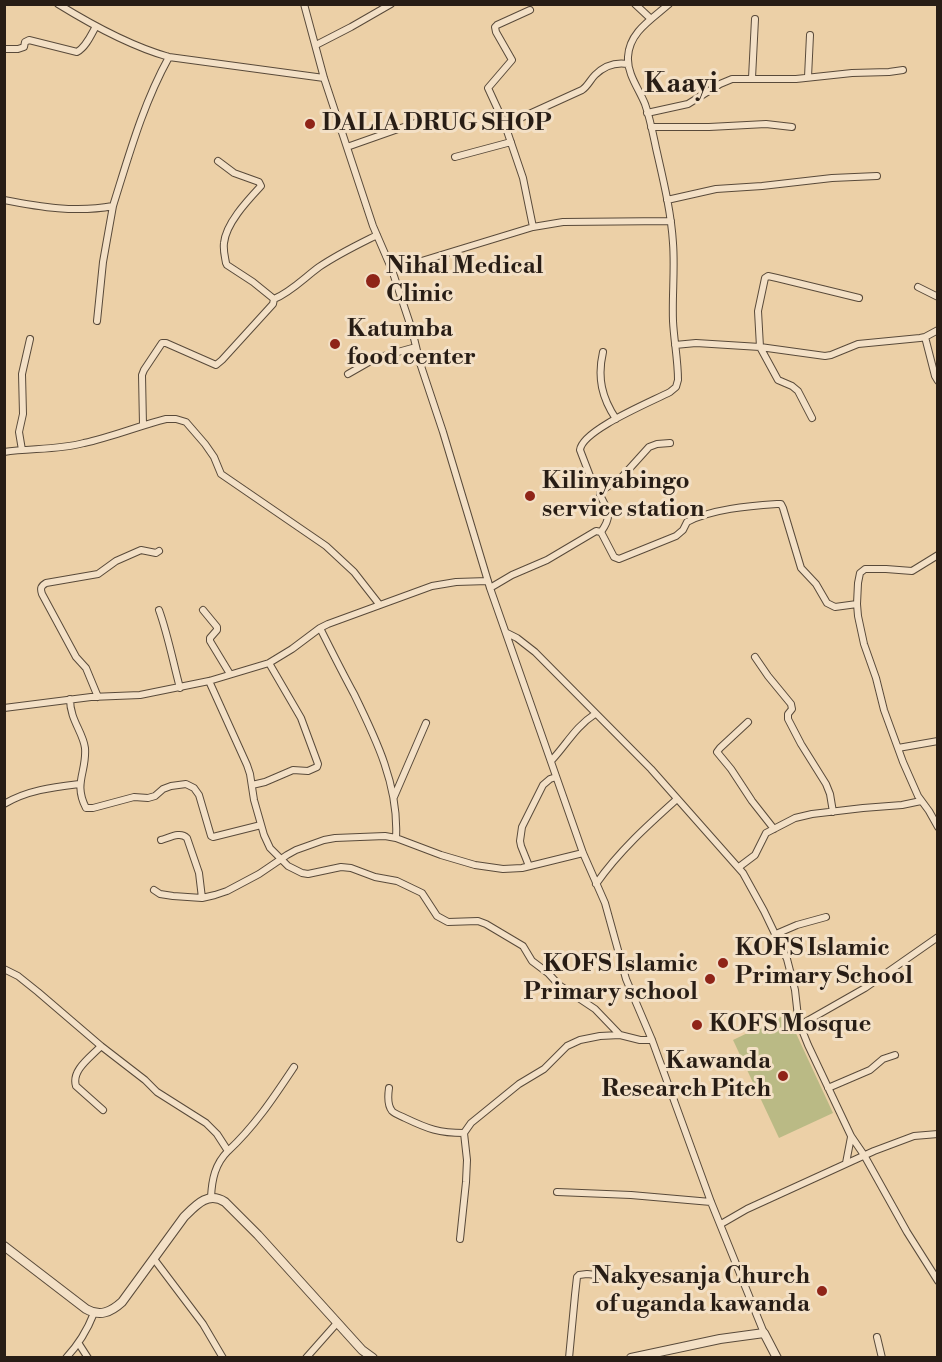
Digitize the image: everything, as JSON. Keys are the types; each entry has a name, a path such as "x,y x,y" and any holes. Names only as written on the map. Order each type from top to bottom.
{"street":[{"path":"58,4 96,26 169,57 324,78"},
{"path":"304,4 324,78 377,236 392,270 489,585 583,854 605,903 626,979 652,1040 734,1261 777,1358"},
{"path":"316,45 391,4"},
{"path":"635,4 651,19"},
{"path":"590,476 580,446 600,428 670,392 676,387 678,377 672,303 671,221 651,127 628,64 632,40 644,25 669,4"},
{"path":"530,10 495,27 512,60 488,88 505,125 523,178 533,227"},
{"path":"752,78 755,19"},
{"path":"4,49 22,49 25,42 29,40 77,52 96,26"},
{"path":"808,78 810,35"},
{"path":"97,321 101,273 113,206 137,128 169,57"},
{"path":"505,125 582,90 596,74 608,66 615,63 628,64"},
{"path":"647,113 688,104 732,79 808,78 903,70"},
{"path":"347,147 418,122"},
{"path":"651,127 766,124 792,128"},
{"path":"455,157 511,142"},
{"path":"219,161 234,173 259,182 261,186 240,211 226,236 223,246 226,263 274,299"},
{"path":"667,200 716,189 878,176"},
{"path":"4,200 46,208 87,209 113,206"},
{"path":"392,270 533,227 563,222 671,221"},
{"path":"143,425 142,375 159,346 166,343 216,365 273,303 274,299 283,296 341,253 377,236"},
{"path":"812,418 801,395 792,386 778,380 760,347 758,311 766,276 859,298"},
{"path":"918,287 938,297"},
{"path":"675,345 696,343 760,347 828,356 858,344 925,337 938,330"},
{"path":"925,337 938,381"},
{"path":"22,450 20,432 23,414 22,374 30,339"},
{"path":"348,374 376,358 416,347"},
{"path":"603,352 600,370 603,395 616,419"},
{"path":"4,452 45,450 83,444 166,420 176,419 186,422 214,457 221,474 326,546 354,572 379,604"},
{"path":"601,532 609,514 600,495 601,491 621,478 649,447 670,442"},
{"path":"601,532 614,557 619,559 676,536 687,522 704,514 781,504 801,568 816,584 828,603 835,607 857,604"},
{"path":"4,708 70,699 140,695 209,681 269,663 320,628 341,618 444,583 489,585 547,560 596,531 601,532"},
{"path":"98,697 86,668 76,657 42,594 42,585 98,574 116,561 141,550 153,553 159,550"},
{"path":"938,555 912,571 870,568 862,571 858,583 857,604 864,644 884,710 916,792 938,827"},
{"path":"159,610 180,688"},
{"path":"204,610 217,627 210,641 230,674"},
{"path":"320,628 372,730 389,775 397,822 396,838"},
{"path":"506,633 518,638 535,652 651,769 739,867 776,934 790,967 800,1024 851,1136 938,1281"},
{"path":"755,657 791,704 792,709 788,719 826,784 833,812"},
{"path":"252,785 293,770 308,771 317,767 318,764 301,717 269,663"},
{"path":"209,681 243,754 264,835 270,848 288,866 308,874 341,867 351,868 375,877 397,881 422,893 437,916 448,922 478,921 486,924 523,946 532,961 559,985 588,1003 620,1035"},
{"path":"70,699 71,713 84,745 79,784 84,806 90,808 134,797 148,798 171,786 186,784 199,795 211,836 261,825"},
{"path":"551,761 565,746 575,730 595,714"},
{"path":"748,722 717,752 774,829"},
{"path":"394,797 426,723"},
{"path":"898,748 938,741"},
{"path":"529,866 520,841 522,827 543,785 556,777"},
{"path":"4,804 28,793 79,784"},
{"path":"596,884 628,845 677,799"},
{"path":"739,867 755,855 765,835 802,816 921,801"},
{"path":"161,840 180,835 187,838 199,873 202,898"},
{"path":"154,890 160,894 173,896 202,898 215,895 259,874 296,850 335,838 385,836 396,838 475,865 503,869 529,866 583,854"},
{"path":"776,934 826,917"},
{"path":"800,1024 865,988 938,937"},
{"path":"4,969 18,976 38,992 157,1092 206,1123 228,1150"},
{"path":"460,1239 467,1160 464,1133 471,1123 519,1084 544,1070 567,1046 587,1038 620,1035 640,1040 652,1040"},
{"path":"101,1046 78,1071 75,1083 103,1110"},
{"path":"828,1088 870,1070 883,1059 895,1055"},
{"path":"211,1197 213,1175 224,1155 252,1127 294,1067"},
{"path":"389,1088 388,1100 392,1110 397,1114 439,1132 464,1133"},
{"path":"721,1224 747,1209 864,1155 914,1136 938,1134"},
{"path":"846,1163 851,1136"},
{"path":"557,1192 631,1195 711,1202"},
{"path":"4,1246 86,1309 94,1313 102,1313 116,1308 122,1302 184,1217 196,1205 211,1197 219,1198 258,1235 362,1350 373,1358"},
{"path":"154,1259 203,1324 223,1358"},
{"path":"570,1358 577,1277 587,1274 625,1278"},
{"path":"66,1358 79,1344 94,1313"},
{"path":"306,1358 337,1323"},
{"path":"632,1358 720,1339 764,1333"},
{"path":"877,1337 882,1358"},
{"path":"79,1344 88,1358"}],"green space":[{"name":"Kawanda Research Pitch","path":"787,1014 833,1113 779,1138 733,1040"}],"place":[{"name":"DALIA DRUG SHOP","path":"310,124"},
{"name":"Nihal Medical Clinic","path":"373,281"},
{"name":"Katumba food center","path":"335,344"},
{"name":"Kilinyabingo service station","path":"530,496"},
{"name":"KOFS Islamic Primary School","path":"723,963"},
{"name":"KOFS Islamic Primary school","path":"710,979"},
{"name":"KOFS Mosque","path":"697,1025"},
{"name":"Kawanda Research Pitch","path":"783,1076"},
{"name":"Nakyesanja Church of uganda kawanda","path":"822,1291"}],"district":[{"name":"Kaayi","path":"681,86"}]}
